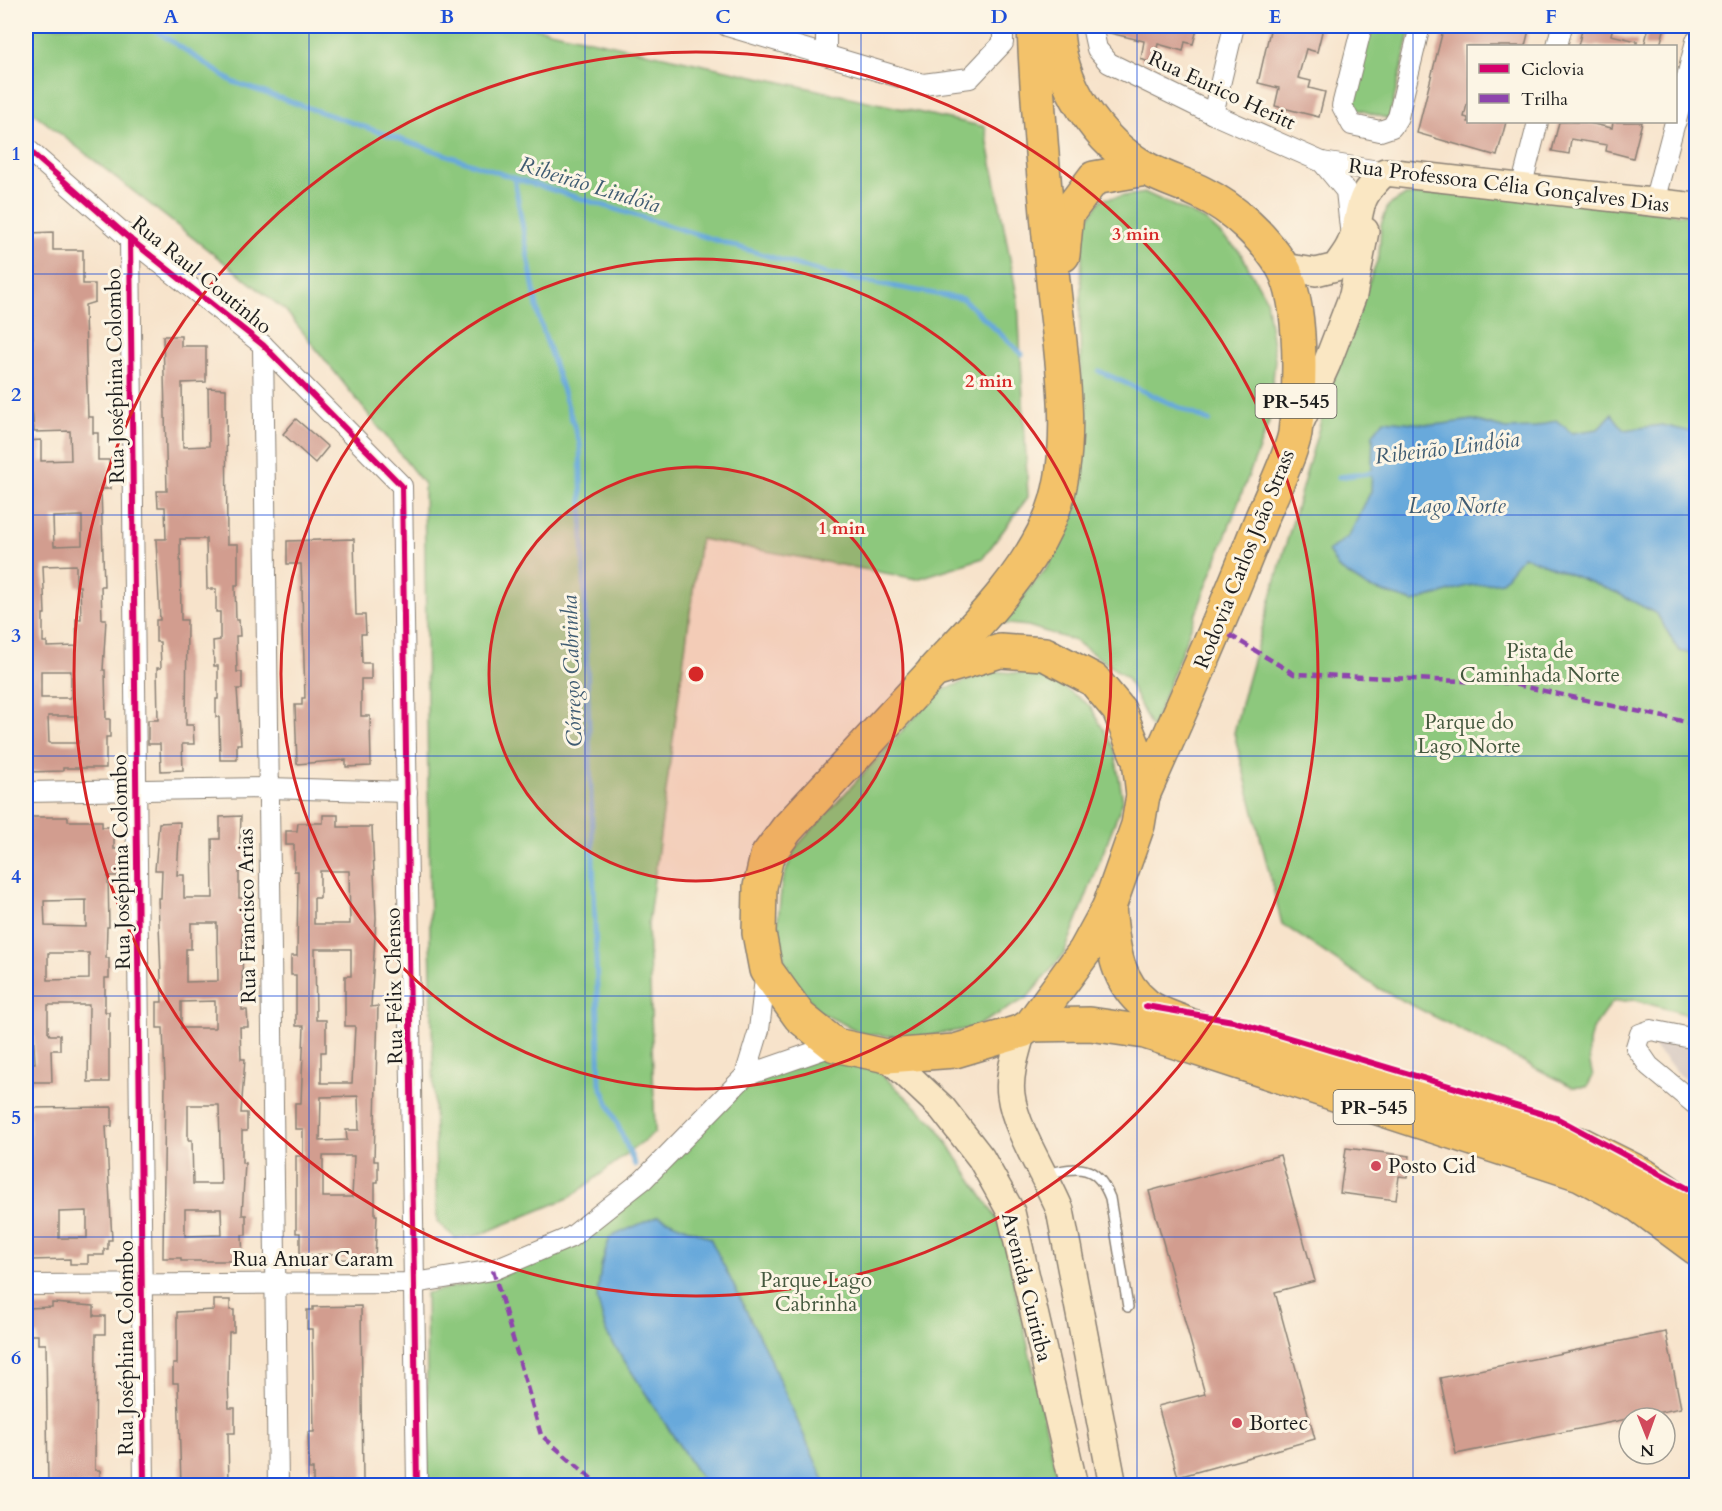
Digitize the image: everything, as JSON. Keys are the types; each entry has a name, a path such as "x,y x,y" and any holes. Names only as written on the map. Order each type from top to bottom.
{"highway":[{"path":"934,671 1000,651 1045,654 1070,665 1094,680 1119,710 1139,760 1143,795 1138,825 1109,907 1085,951 1026,1028 955,1051 887,1056 835,1045 800,1017 766,970 759,933 760,887 767,856 787,829 1012,585 1049,523 1064,468 1064,399 1037,107 1034,26"},
{"name":"Rodovia Carlos João Strass","path":"1057,26 1057,44 1069,84 1098,130 1146,169 1204,194 1245,221 1283,267 1297,316 1299,364 1294,435 1218,628 1143,795"},
{"path":"1057,325 1067,214 1094,178 1146,169"},
{"name":"PR-545","path":"1109,907 1113,951 1121,977 1146,1006 1189,1025 1583,1145 1643,1175 1696,1211"},
{"name":"PR-545","path":"1026,1028 1090,1024 1144,1032 1580,1174 1638,1205 1696,1248"}],"street":[{"path":"728,26 923,84 970,78 1003,43 1003,26"},
{"path":"826,26 826,54"},
{"name":"Rua Eurico Heritt","path":"1092,26 1097,49 1108,63 1213,114 1322,162"},
{"path":"1213,114 1234,26"},
{"path":"1362,26 1342,106 1353,125 1380,131 1392,127 1398,117 1420,26"},
{"path":"1557,45 1562,26"},
{"path":"1677,113 1696,41"},
{"path":"1521,188 1538,123"},
{"path":"1654,202 1674,123"},
{"name":"Rua Raul Coutinho","path":"26,148 130,239 263,345 402,486"},
{"path":"1322,162 1346,191 1351,243"},
{"name":"Rua Professora Célia Gonçalves Dias","path":"1322,162 1385,172 1696,207"},
{"path":"1283,267 1316,272 1336,267 1351,243 1359,205 1367,189 1385,172"},
{"path":"1294,435 1328,363 1353,295 1368,213 1383,194 1412,174"},
{"name":"Rua Joséphina Colombo","path":"130,239 144,1485"},
{"name":"Rua Francisco Arias","path":"263,345 278,1485"},
{"name":"Rua Félix Chenso","path":"402,486 417,1485"},
{"path":"26,792 269,788 407,792"},
{"path":"745,1076 759,1030 766,970"},
{"name":"Avenida Curitiba","path":"1026,1028 1010,1093 1017,1120 1046,1174 1060,1209 1113,1485"},
{"path":"1696,1039 1652,1030 1640,1034 1636,1047 1649,1066 1696,1105"},
{"path":"745,1076 835,1045"},
{"name":"Avenida Curitiba","path":"887,1056 942,1108 981,1158 1011,1212 1074,1485"},
{"name":"Rua Anuar Caram","path":"26,1285 415,1283 493,1270 571,1237 643,1180 745,1076"}],"lane":[{"path":"1046,1174 1081,1169 1094,1172 1103,1181 1110,1198 1128,1307"}],"shaded area":[{"path":"1650,1043 1696,1048 1696,1092"}],"green space":[{"path":"26,26 527,26 985,127 1018,301 1028,497 983,558 917,579 700,539 648,924 655,1132 571,1197 479,1235 455,1238 437,1222 430,937 424,484 286,311 26,107"},
{"path":"1370,26 1412,26 1389,119 1350,107"},
{"name":"Parque do Lago Norte","path":"1471,190 1696,216 1696,1017 1635,1000 1613,1002 1599,1020 1591,1036 1589,1053 1593,1076 1587,1087 1573,1087 1376,987 1282,924 1234,733 1337,364 1379,256 1381,225 1388,206 1404,196"},
{"path":"1146,193 1205,220 1240,252 1266,299 1275,359 1269,422 1152,729 1127,678 1075,641 1028,626 998,623 1048,567 1082,480 1080,316 1083,225 1102,199"},
{"path":"991,671 1048,676 1090,706 1114,748 1123,801 1064,954 1027,998 973,1028 915,1038 864,1034 819,1012 787,971 777,929 782,882 795,848 938,692"},
{"name":"Parque Lago Cabrinha","path":"835,1053 879,1072 935,1124 1001,1225 1059,1485 428,1485 426,1293 496,1278 574,1246 746,1085"}],"water":[{"name":"Lago Norte","path":"1612,414 1624,430 1662,425 1696,433 1696,655 1679,651 1657,614 1615,592 1523,556 1502,582 1467,586 1414,602 1367,587 1338,568 1328,551 1349,536 1371,491 1373,434 1384,420 1435,425 1473,420 1506,429 1534,428 1556,420 1572,433 1598,429"},
{"path":"658,1216 710,1238 765,1348 826,1485 705,1485 607,1334 597,1299 601,1266 610,1237"}],"building":[{"path":"1104,26 1198,26 1193,44 1185,42 1183,51 1158,44 1153,64 1141,59 1144,41 1105,32"},
{"path":"1271,26 1323,28 1317,52 1306,49 1298,78 1311,81 1309,88 1325,92 1319,117 1275,106 1279,88 1258,83"},
{"path":"1444,26 1530,26 1525,45 1467,45 1467,104 1464,117 1467,118 1467,123 1506,123 1497,156 1417,133"},
{"path":"1583,26 1613,26 1611,35 1637,41 1637,45 1578,45"},
{"path":"1649,26 1665,26 1660,45 1644,45"},
{"path":"1559,123 1589,123 1612,128 1613,123 1642,123 1633,158 1606,151 1607,145 1571,139 1569,154 1552,151"},
{"path":"53,232 53,250 83,250 83,284 95,284 95,302 85,305 86,360 88,417 93,417 93,433 98,433 98,460 109,460 110,489 101,489 104,586 101,586 102,619 106,619 103,670 105,670 106,719 110,719 110,737 106,737 106,768 63,768 63,771 28,772 26,768 26,620 29,620 29,585 26,585 26,441 41,440 41,461 71,460 70,431 34,432 29,254 32,254 31,233","holes":["82,516 82,545 54,546 53,517","76,565 76,586 80,586 81,619 76,619 77,646 47,647 47,642 43,642 43,614 45,614 43,566","41,671 71,671 71,698 41,698","48,716 77,716 78,743 49,743"]},
{"path":"163,336 181,336 181,346 206,346 206,382 182,383 183,447 209,446 208,388 226,389 227,544 238,544 238,585 235,585 236,620 239,620 240,636 236,636 237,672 242,672 242,689 237,689 241,744 237,744 237,760 220,760 219,717 216,717 218,666 214,666 213,641 220,640 220,612 216,612 216,589 207,589 206,539 180,539 181,620 187,620 186,725 193,725 194,744 182,744 183,770 161,771 160,744 148,744 148,720 158,720 157,668 161,668 160,642 156,642 156,620 160,620 156,539 166,539 165,507 158,507 157,491 167,491"},
{"path":"296,419 328,447 315,463 283,434"},
{"path":"354,539 356,615 365,615 366,634 361,634 362,663 371,663 371,679 361,679 361,716 370,716 371,766 346,767 346,760 297,764 295,705 302,705 302,698 305,698 301,564 287,564 287,541"},
{"path":"323,815 338,815 338,827 372,827 376,918 371,1007 378,1006 374,1161 378,1161 378,1182 375,1182 375,1215 377,1215 375,1260 337,1259 337,1254 300,1255 300,1233 296,1233 296,1156 303,1156 303,1129 295,1129 295,1103 301,1103 304,1026 296,1026 296,975 291,975 291,956 297,956 298,871 294,871 294,845 286,845 286,831 297,831 298,823 323,823","holes":["320,871 349,871 350,924 314,924 314,898 320,898","315,949 351,949 351,976 345,976 345,1026 355,1026 352,1083 321,1083 321,1052 326,1052 326,1020 316,1020","358,1096 359,1130 346,1130 347,1140 320,1141 321,1097","323,1156 354,1156 352,1197 323,1197"]},
{"path":"241,816 240,846 245,846 245,871 239,871 239,898 243,898 242,1010 247,1010 248,1027 240,1027 241,1059 245,1059 241,1113 247,1113 247,1131 242,1131 242,1163 245,1163 242,1215 246,1215 246,1235 242,1235 243,1261 181,1261 181,1258 163,1258 165,1080 163,1028 157,1028 157,1002 162,1002 158,898 161,898 162,870 155,870 159,823 180,822 177,875 184,875 184,898 213,898 212,839 220,839 220,817","holes":["191,923 217,923 218,981 186,982 186,949 191,949","215,1001 215,1028 181,1028 181,1002","188,1105 219,1105 221,1184 193,1184 192,1140 188,1140","185,1209 221,1209 222,1235 185,1236"]},
{"path":"27,817 68,817 68,821 102,821 102,827 114,827 114,849 121,849 121,876 108,876 109,927 107,927 106,958 109,958 109,978 105,978 105,1012 109,1012 109,1082 88,1082 89,1005 48,1005 48,1032 50,1035 60,1035 60,1050 51,1050 52,1082 27,1082 27,1063 35,1063 33,1028 29,1028 28,980 26,980 26,953 30,953 30,927 26,927","holes":["86,900 86,927 45,926 44,901","48,953 89,953 89,979 48,980"]},
{"path":"112,1107 112,1126 106,1126 112,1240 108,1240 108,1249 104,1249 104,1255 88,1255 88,1264 70,1264 70,1259 30,1260 30,1108","holes":["87,1211 87,1238 59,1238 59,1212"]},
{"name":"Posto Cid","path":"1346,1148 1410,1156 1407,1177 1399,1176 1396,1200 1340,1193"},
{"path":"1280,1155 1315,1281 1275,1292 1315,1439 1178,1477 1158,1406 1205,1394 1149,1191"},
{"path":"214,1300 230,1300 230,1310 234,1310 234,1332 229,1332 228,1382 229,1408 235,1408 235,1433 228,1433 229,1485 181,1485 178,1383 173,1383 173,1364 177,1364 177,1312 214,1310"},
{"path":"52,1303 94,1306 94,1316 105,1316 105,1334 96,1334 95,1470 100,1470 100,1485 48,1485 46,1344 38,1344 38,1335 26,1335 26,1308 52,1307"},
{"path":"361,1306 363,1481 313,1483 313,1469 309,1469 308,1432 314,1432 312,1329 307,1329 307,1310 313,1310 313,1307"},
{"path":"1666,1332 1681,1408 1677,1409 1677,1406 1617,1406 1617,1421 1456,1454 1440,1378"}],"waterway":[{"name":"Ribeirão Lindóia","path":"149,26 233,82 514,178 826,274 963,299 1022,354"},
{"name":"Córrego Cabrinha","path":"514,178 539,318 580,444 600,1084 635,1165"},
{"name":"Ribeirão Lindóia","path":"1099,371 1209,421"},
{"name":"Ribeirão Lindóia","path":"1339,477 1377,472"}],"marked path":[{"path":"1218,628 1294,674 1508,683 1696,724"},
{"path":"493,1270 541,1435 600,1486"}],"cycle path":[{"path":"26,148 130,239 263,345 402,486 417,1486"},
{"path":"130,239 144,1486"},
{"path":"1146,1006 1233,1021 1556,1118 1696,1193"}],"place":[{"name":"Posto Cid","path":"1376,1166"},
{"name":"Bortec","path":"1237,1423"}],"park label":[{"name":"Pista de Caminhada Norte","path":"1540,663"}]}
